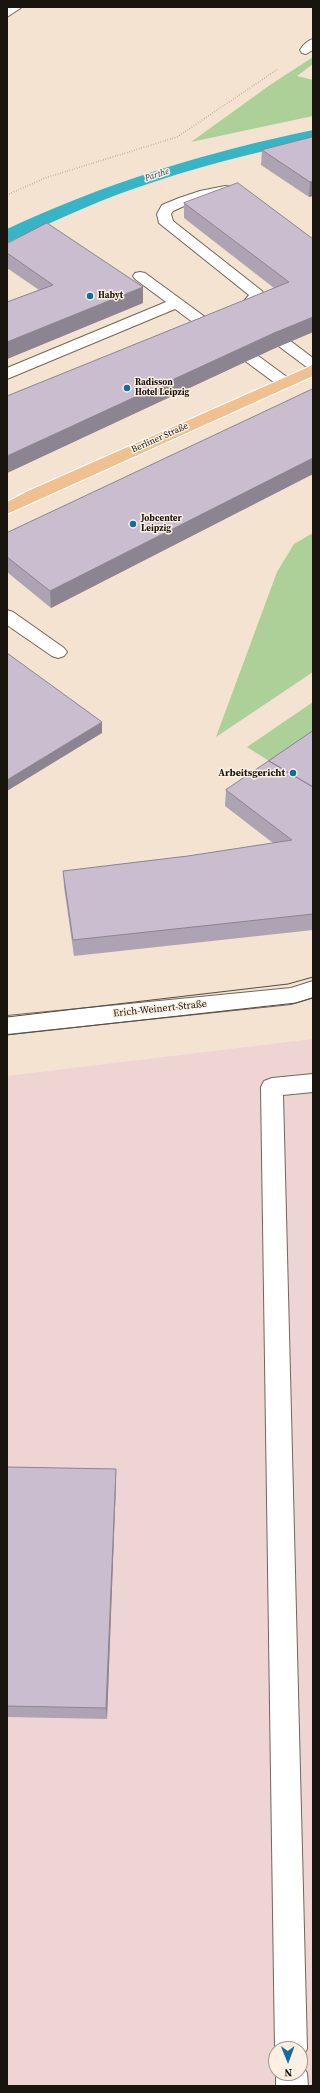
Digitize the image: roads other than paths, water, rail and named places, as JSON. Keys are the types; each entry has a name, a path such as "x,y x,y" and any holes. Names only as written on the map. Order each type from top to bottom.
{"main road":[{"name":"Berliner Straße","path":"7,509 34,494 313,370"}],"street":[{"path":"7,13 16,7"},
{"path":"251,201 239,192 232,190 218,190 167,208 164,214 166,223 257,294 242,312 313,365"},
{"path":"140,276 285,382"},
{"path":"7,374 177,303"},
{"path":"7,616 58,652"},
{"name":"Erich-Weinert-Straße","path":"7,1025 291,996 313,989"},
{"path":"291,2041 272,1087 313,1083"}],"water":[{"name":"Parthe","path":"313,130 313,140 267,150 155,181 85,208 7,243 7,229 81,197 157,170 195,159 234,148"}],"tram line":[{"path":"7,1017 288,984 313,977"},
{"path":"7,1035 296,1003 313,998"}],"place":[{"name":"Habyt","path":"90,296"},
{"name":"Radisson Hotel Leipzig","path":"127,388"},
{"name":"Jobcenter Leipzig","path":"133,524"},
{"name":"Arbeitsgericht","path":"293,773"}]}
